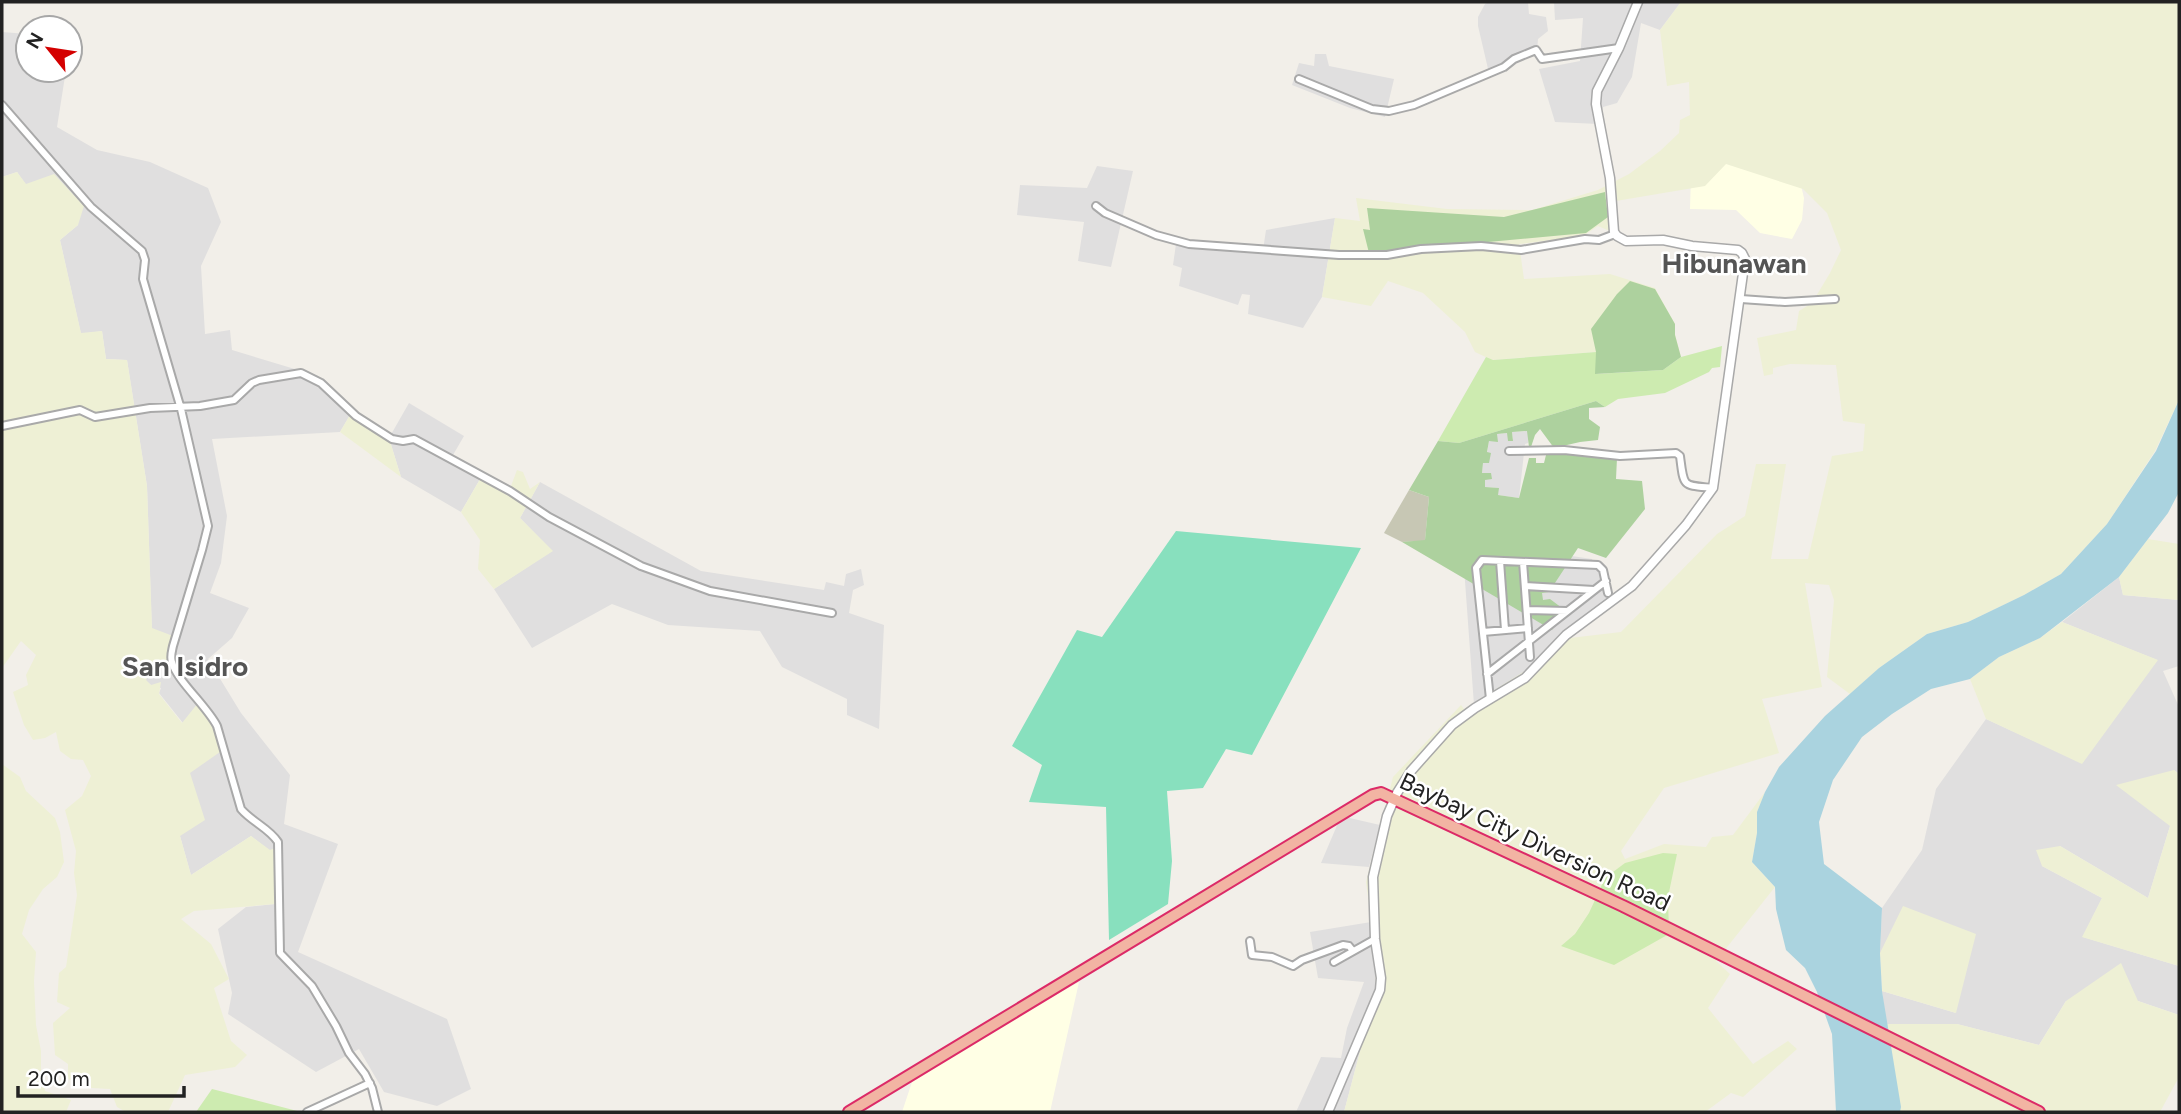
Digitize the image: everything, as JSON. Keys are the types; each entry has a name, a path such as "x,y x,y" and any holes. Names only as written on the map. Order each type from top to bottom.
{"highway":[{"name":"Baybay City Diversion Road","path":"849,1112 1373,795 1381,793 1600,895 2039,1112"}],"street":[{"path":"1615,234 1607,157 1596,104 1597,91 1638,2"},
{"path":"1299,79 1371,110 1390,110 1413,105 1504,67 1514,59 1536,50 1542,59 1619,48"},
{"path":"2,105 91,207 142,251 145,260 143,279 181,409 208,526 171,661 175,671 217,726 241,809 278,842 280,953 312,986 349,1053 365,1073 378,1112"},
{"path":"1096,206 1105,213 1156,234 1189,244 1339,255 1387,256 1421,249 1481,246 1521,250 1585,239 1599,240 1615,234"},
{"path":"1328,1112 1380,990 1373,880 1387,816 1411,771 1452,725 1525,678 1566,635 1632,586 1686,525 1713,488 1741,299 1744,256 1740,251 1663,240 1626,241 1615,234"},
{"path":"1741,299 1786,302 1835,299"},
{"path":"2,426 80,410 95,416 150,408 181,409 234,400 259,380 295,372 308,374 356,416 392,439 414,439 510,491 549,517 641,566 710,591 832,613"},
{"path":"1509,451 1564,450 1620,456 1676,453 1680,456 1685,483 1713,488"},
{"path":"1490,699 1476,569 1482,560 1598,565 1603,570 1608,593"},
{"path":"1500,561 1506,630"},
{"path":"1522,562 1530,657"},
{"path":"1487,674 1606,581"},
{"path":"1524,586 1594,590"},
{"path":"1527,610 1567,611"},
{"path":"1483,632 1528,628"},
{"path":"1334,962 1376,939"},
{"path":"1250,941 1252,955 1272,957 1293,966 1302,960 1343,946 1349,946 1353,951"},
{"path":"307,1112 370,1083"}],"shaded area":[{"path":"1489,2 1528,2 1529,14 1546,17 1548,31 1538,39 1537,52 1489,73 1478,17"},
{"path":"1554,2 1681,2 1660,30 1641,23 1632,77 1617,103 1603,107 1598,124 1555,122 1539,69 1580,61 1583,18 1555,20"},
{"path":"1681,2 2179,2 2179,400 2155,451 2107,524 2061,574 1968,622 1927,634 1879,668 1850,694 1827,677 1834,600 1829,585 1805,583 1822,687 1762,699 1779,753 1664,788 1621,851 1625,859 1664,844 1706,847 1712,837 1733,835 1765,792 1757,812 1752,862 1775,887 1716,961 1730,974 1708,1008 1753,1064 1788,1041 1797,1049 1743,1097 1731,1093 1705,1112 1344,1112 1376,991 1375,948 1366,882 1393,777 1461,705 1464,709 1536,664 1570,638 1621,632 1717,534 1745,516 1756,464 1786,464 1771,559 1808,559 1832,456 1863,451 1865,424 1843,421 1836,365 1790,364 1773,368 1773,374 1764,376 1757,338 1796,330 1799,311 1812,303 1830,273 1841,250 1827,213 1803,189 1726,164 1705,186 1610,202 1612,232 1598,226 1583,236 1519,244 1524,279 1610,274 1655,288 1675,324 1681,357 1595,352 1492,360 1475,352 1465,332 1423,293 1388,281 1371,306 1322,297 1335,218 1360,221 1356,198 1447,209 1532,210 1598,190 1629,174 1660,151 1679,133 1680,120 1690,115 1689,82 1667,86 1660,30"},
{"path":"2,32 14,33 14,84 64,84 57,127 97,150 150,162 208,188 221,222 201,266 205,334 230,330 232,350 318,376 350,415 340,432 212,439 227,516 221,563 210,593 249,608 232,638 208,659 241,713 290,775 284,824 338,844 298,952 447,1019 471,1089 437,1106 384,1092 359,1049 316,1072 228,1014 232,993 218,929 246,907 275,904 276,847 270,851 251,836 191,875 180,836 190,773 183,723 159,693 161,688 145,680 153,663 147,486 127,360 106,359 102,331 81,334 60,240 78,225 26,185 17,172 2,177"},
{"path":"1315,54 1326,54 1329,66 1394,79 1385,117 1350,108 1292,85 1299,63 1314,66"},
{"path":"1713,157 1800,181 1804,198 1802,220 1792,239 1760,233 1736,210 1690,209 1691,174"},
{"path":"1097,166 1133,171 1111,267 1078,261 1084,222 1017,215 1020,185 1087,188"},
{"path":"17,172 26,184 54,174 84,206 78,225 60,240 81,333 102,331 106,359 127,360 147,486 152,628 173,636 168,660 153,663 146,680 151,685 161,682 159,694 182,723 198,703 214,725 220,752 190,773 205,820 180,836 191,875 251,836 270,850 277,847 275,904 194,911 181,919 211,944 229,979 214,988 231,1041 247,1055 235,1067 185,1075 168,1112 126,1112 117,1107 110,1089 92,1088 68,1079 68,1064 55,1055 53,1023 70,1008 57,1002 59,973 66,967 77,895 74,873 76,851 65,810 82,796 91,776 83,760 71,759 60,751 56,732 33,740 24,725 13,692 28,685 26,675 36,655 21,641 2,668 2,177"},
{"path":"1335,218 1322,297 1303,328 1248,314 1250,295 1242,294 1238,305 1179,286 1182,268 1173,265 1176,244 1263,250 1266,230"},
{"path":"409,403 464,436 453,455 483,474 461,512 401,477 389,438"},
{"path":"350,415 370,420 389,438 401,477 340,432"},
{"path":"1528,431 1519,498 1498,495 1498,488 1485,487 1485,480 1491,473 1482,473 1483,462 1488,463 1489,441 1497,434 1507,433 1513,440 1512,432"},
{"path":"517,470 523,472 530,489 540,482 520,518 553,551 494,589 478,569 480,540 461,512 483,474 511,486"},
{"path":"540,482 701,571 824,590 826,582 844,586 846,574 861,569 864,585 853,590 849,613 884,625 879,729 847,715 847,699 782,667 760,631 668,625 612,604 532,648 494,589 552,551 520,518"},
{"path":"1409,490 1429,497 1425,541 1402,542 1384,533"},
{"path":"2148,539 2179,544 2179,600 2123,595 2119,577"},
{"path":"1462,540 1592,559 1613,598 1558,637 1526,674 1474,705"},
{"path":"2119,577 2123,595 2179,600 2179,666 2163,671 2179,707 2179,774 2174,770 2170,826 2148,898 2060,846 2042,866 2102,898 2083,937 2179,966 2179,1015 2138,1001 2066,1001 2039,1045 1957,1024 1886,1024 1882,991 1956,1013 1880,953 1882,908 1922,850 1936,789 1986,719 2082,763 2157,660 2062,622"},
{"path":"2062,622 2158,660 2082,764 1986,719 1970,679 1999,657 2040,638"},
{"path":"2,764 20,777 26,791 55,818 60,832 64,862 57,877 43,889 29,910 22,934 36,952 36,1025 45,1091 71,1100 66,1112 2,1112"},
{"path":"2174,770 2179,774 2179,966 2082,937 2102,898 2042,866 2036,850 2060,846 2148,898 2170,826 2116,785"},
{"path":"1341,816 1380,825 1369,867 1321,863"},
{"path":"1903,906 1976,934 1956,1013 1882,991 1880,953"},
{"path":"1371,922 1375,948 1376,991 1344,1112 1296,1112 1321,1057 1341,1058 1347,1028 1364,982 1318,978 1310,932"},
{"path":"2121,963 2138,1001 2179,1015 2179,1077 2160,1112 1900,1112 1886,1024 1957,1024 2039,1045 2066,1001"},
{"path":"1079,982 1050,1112 902,1112 915,1073"}],"green space":[{"path":"1605,192 1608,217 1586,233 1369,253 1363,229 1370,230 1367,208 1504,217"},
{"path":"1630,281 1655,289 1675,324 1681,357 1663,370 1595,374 1596,352 1591,329"},
{"path":"1722,346 1720,367 1712,368 1709,372 1665,393 1618,399 1605,407 1596,401 1459,443 1438,441 1486,357 1493,360 1596,352 1596,374 1663,370 1681,357"},
{"path":"1596,401 1605,407 1589,408 1589,419 1600,427 1598,440 1554,448 1540,429 1529,447 1527,431 1512,432 1513,441 1508,441 1507,433 1497,434 1498,442 1489,441 1489,463 1483,463 1482,473 1491,473 1492,479 1485,480 1485,487 1499,488 1498,495 1519,498 1529,458 1536,458 1536,463 1544,463 1547,451 1617,458 1616,479 1642,481 1645,509 1606,558 1578,548 1549,592 1542,593 1543,600 1550,599 1566,611 1552,630 1402,542 1425,540 1429,497 1409,490 1438,441 1459,443"},
{"path":"1176,531 1361,548 1252,755 1226,749 1203,788 1167,791 1172,861 1168,904 1109,940 1106,807 1029,802 1042,765 1012,746 1077,630 1102,637"},
{"path":"1663,853 1677,854 1668,897 1669,934 1614,965 1561,946 1575,934 1589,913 1605,878 1625,863"},
{"path":"212,1089 301,1112 196,1112"}],"water":[{"path":"2179,400 2179,492 2168,513 2119,577 2040,638 1999,657 1970,679 1931,689 1892,714 1862,737 1833,780 1819,822 1824,864 1882,908 1882,991 1901,1107 1900,1112 1836,1112 1832,1034 1805,968 1786,950 1776,909 1775,887 1752,862 1757,812 1765,792 1779,767 1825,716 1879,668 1927,634 1968,622 2061,574 2107,524 2156,451"}],"district":[{"name":"Hibunawan","path":"1734,263"},
{"name":"San Isidro","path":"185,666"}]}
